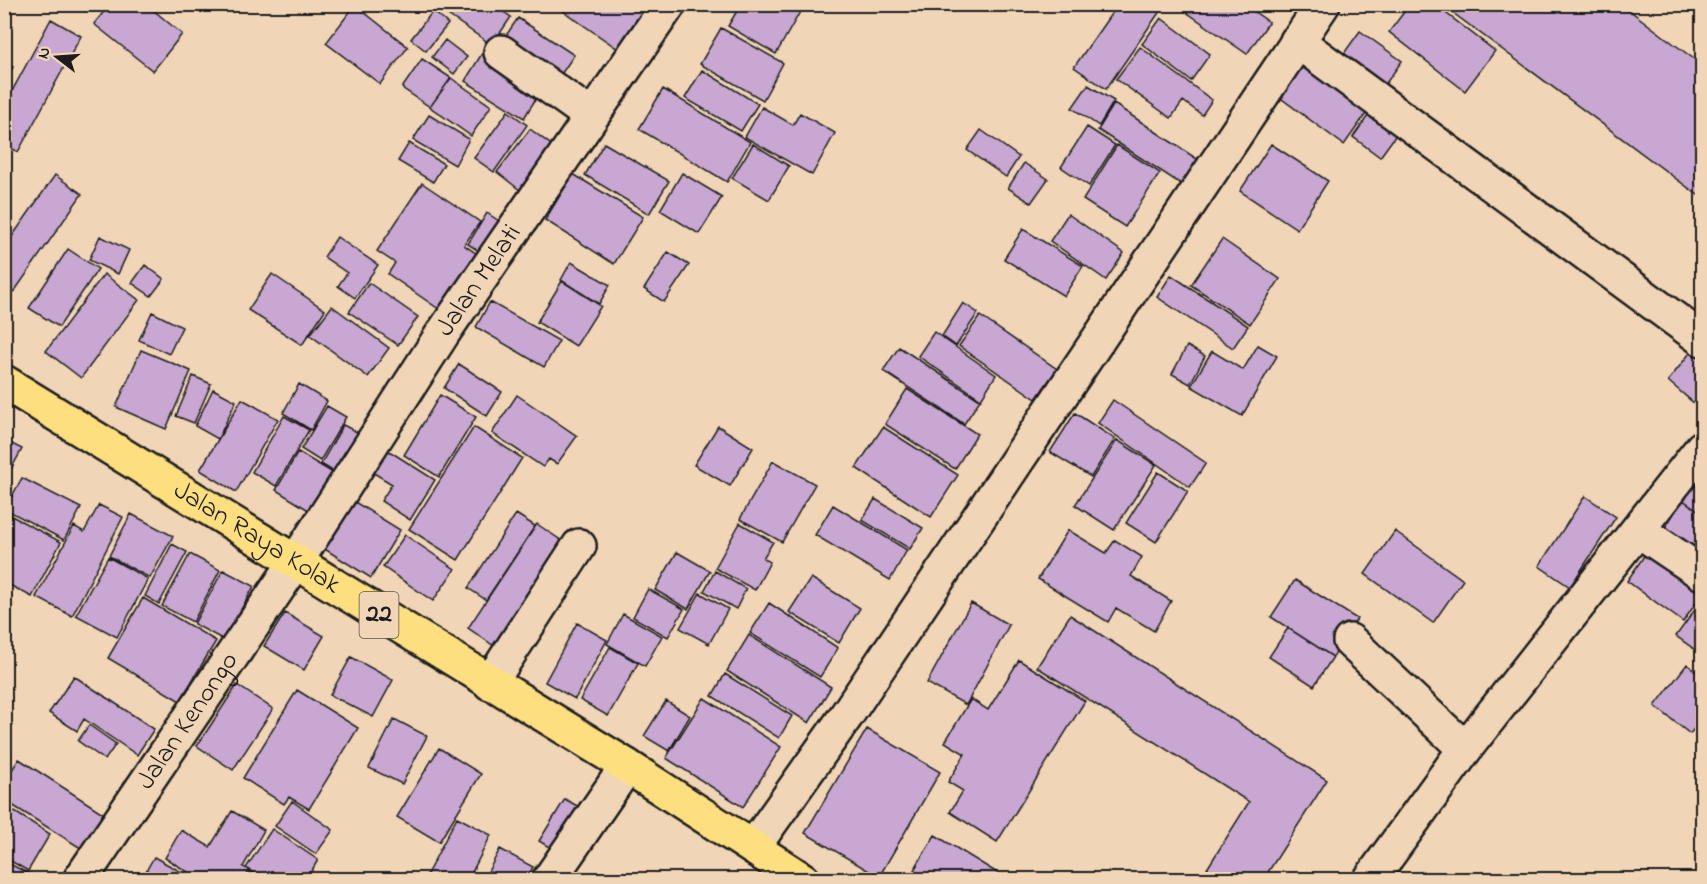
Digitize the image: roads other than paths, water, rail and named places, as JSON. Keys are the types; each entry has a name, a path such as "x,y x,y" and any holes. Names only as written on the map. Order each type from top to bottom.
{"highway":[{"name":"Jalan Raya Kolak","path":"4,382 627,766 777,867"}],"street":[{"path":"777,867 846,716 1323,4"},
{"name":"Jalan Melati","path":"295,563 443,333 591,116 658,8"},
{"path":"1297,41 1702,339"},
{"path":"501,52 591,116"},
{"path":"1370,879 1465,749 1702,448"},
{"path":"1638,530 1702,573"},
{"path":"490,683 579,546"},
{"name":"Jalan Kenongo","path":"80,879 295,563"},
{"path":"1350,641 1465,749"},
{"path":"549,879 627,766"}]}
